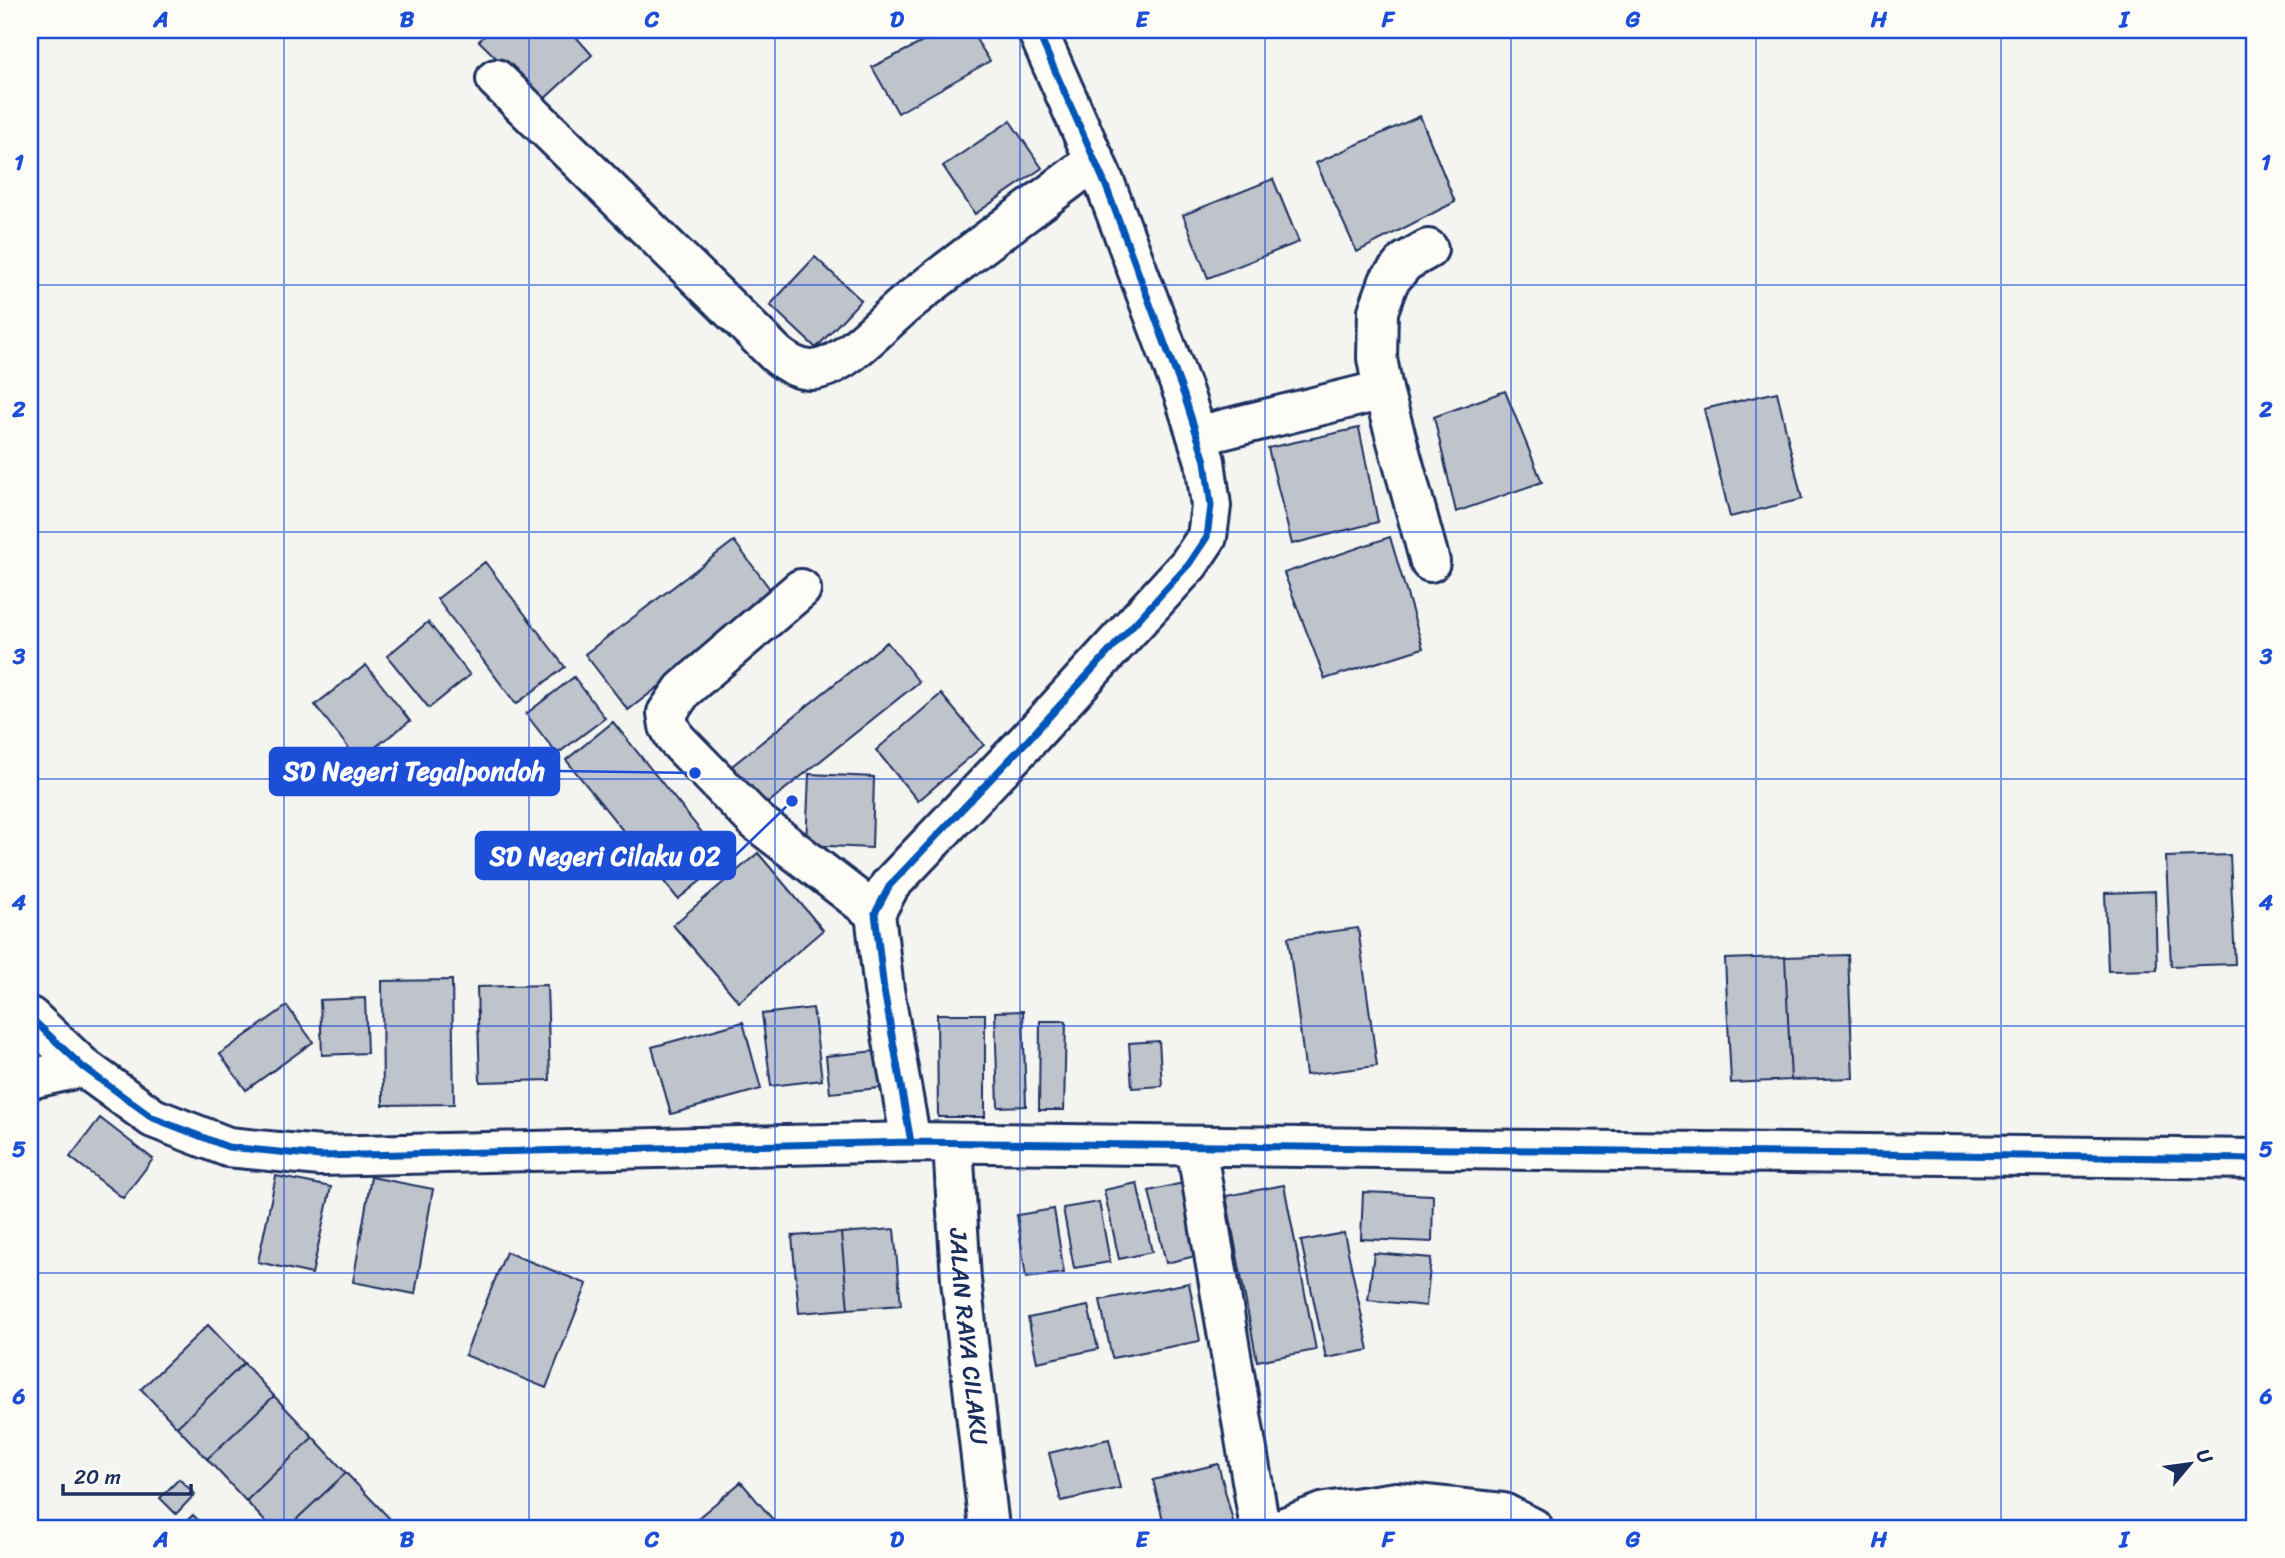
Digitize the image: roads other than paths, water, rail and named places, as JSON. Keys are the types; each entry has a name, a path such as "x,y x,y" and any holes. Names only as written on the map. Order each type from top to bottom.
{"street":[{"path":"911,1142 884,990 875,913 890,885 1028,740 1189,564 1207,537 1211,506 1205,461 1197,436 1121,225 1037,30"},
{"path":"496,79 776,354 798,368 810,370 832,364 859,346 906,303 1095,160"},
{"path":"1428,249 1405,262 1389,281 1378,311 1377,358 1382,390 1430,562"},
{"path":"1197,436 1382,390"},
{"path":"801,589 683,690 667,713 669,726 677,739 756,821 875,913"},
{"path":"30,1017 83,1068 153,1118 228,1147 320,1156 911,1142 2255,1159"},
{"path":"30,1079 83,1068"},
{"name":"JALAN RAYA CILAKU","path":"953,1143 961,1280 989,1528"},
{"path":"1196,1146 1260,1528"},
{"path":"1282,1528 1325,1512 1396,1502 1503,1513 1532,1528"}],"place":[{"name":"SD Negeri Tegalpondoh","path":"695,773"},
{"name":"SD Negeri Cilaku 02","path":"792,801"}]}
